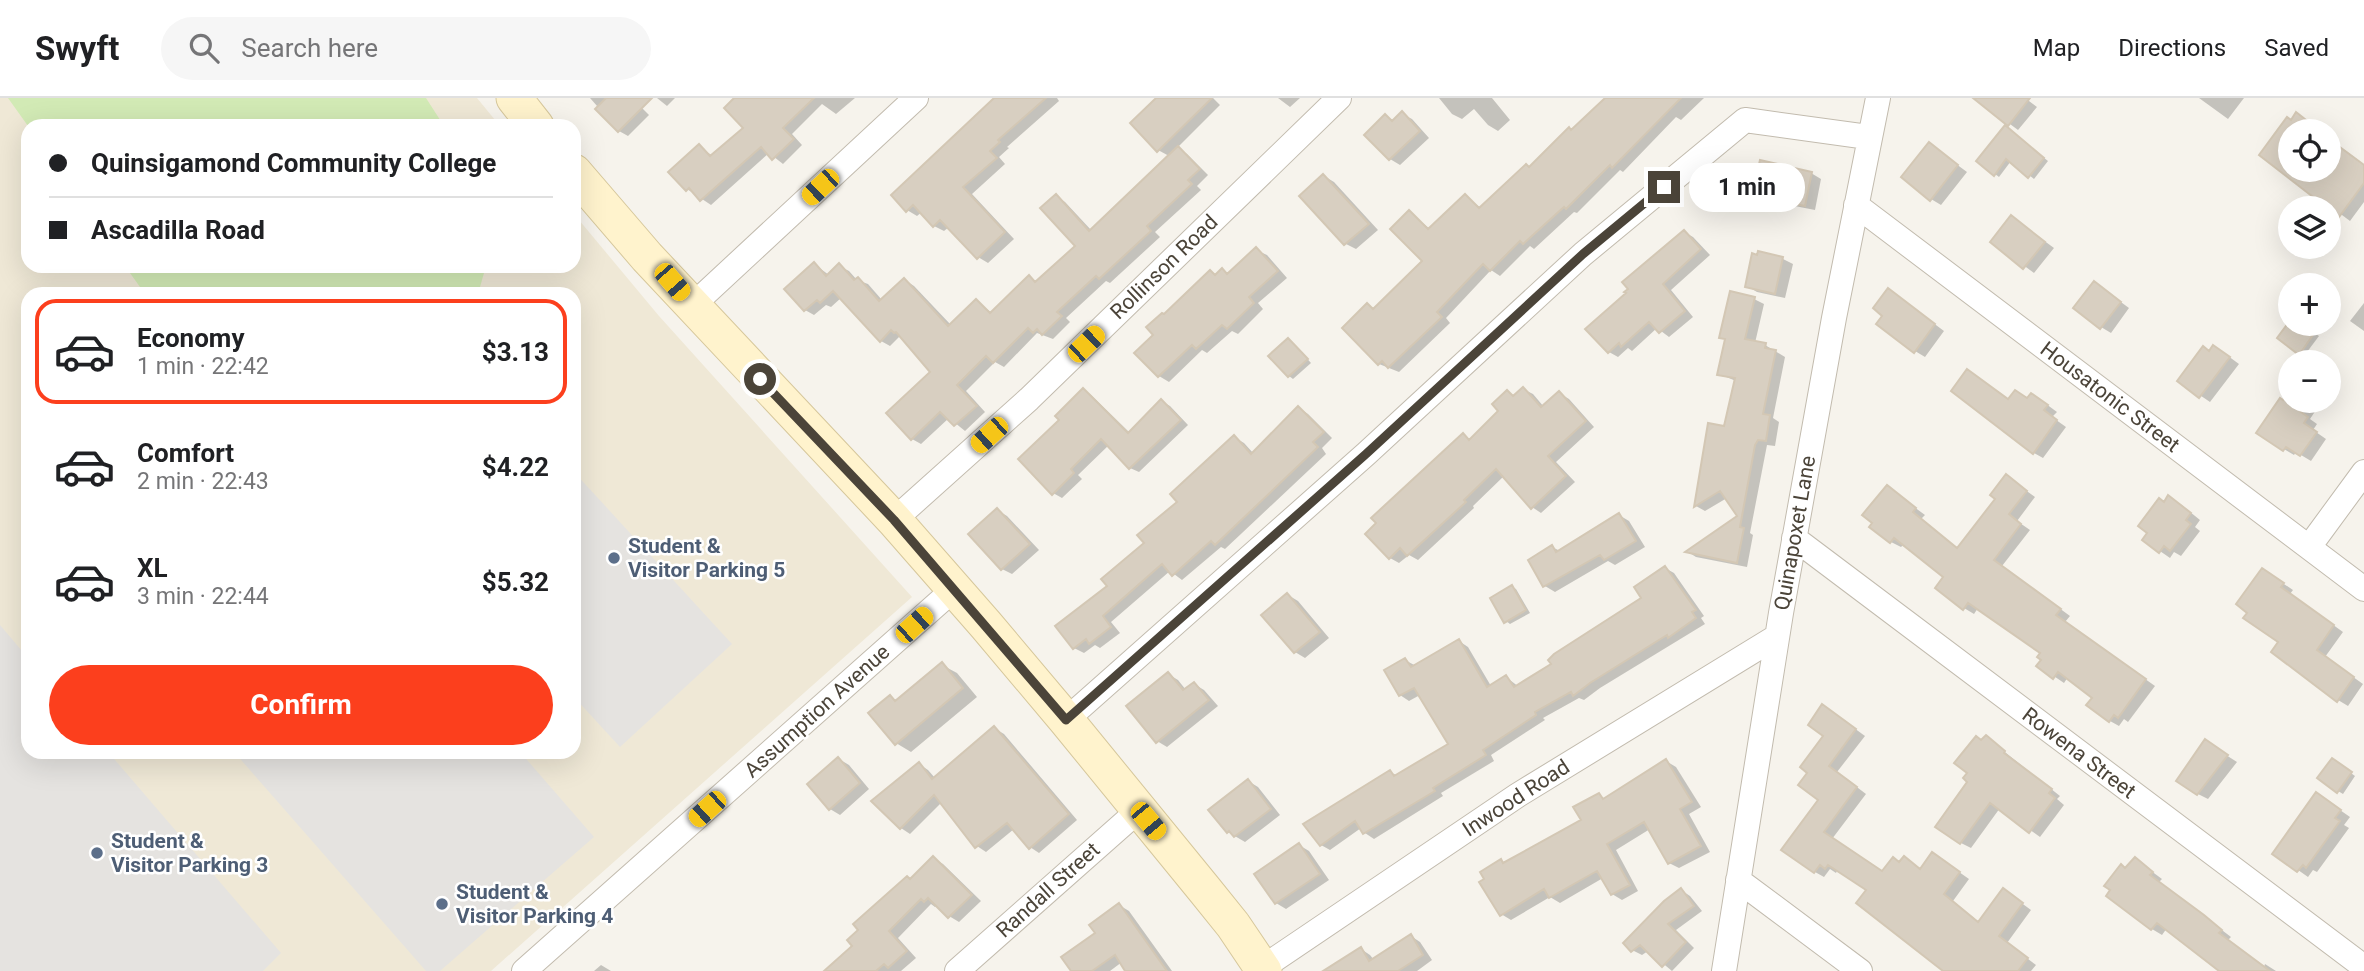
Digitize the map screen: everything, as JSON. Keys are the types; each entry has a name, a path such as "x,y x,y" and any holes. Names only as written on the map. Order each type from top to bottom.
{"main road":[{"path":"514,98 530,119"},
{"path":"581,180 647,257 894,520 1066,720 1233,925 1263,970"}],"street":[{"path":"693,305 916,98"},
{"name":"Rollinson Road","path":"894,520 1029,398 1339,98"},
{"name":"Quinapoxet Lane","path":"1724,971 1776,637 1868,137 1878,98"},
{"path":"1066,720 1366,454 1583,254 1745,120 1868,137"},
{"name":"Housatonic Street","path":"1856,205 2364,589"},
{"path":"2309,547 2364,472"},
{"name":"Rowena Street","path":"1794,538 2364,967"},
{"name":"Assumption Avenue","path":"524,971 953,590"},
{"name":"Inwood Road","path":"1263,970 1518,795 1776,637"},
{"name":"Randall Street","path":"957,971 1139,810"},
{"path":"1738,880 1860,971"}],"shaded area":[{"path":"0,98 477,98 494,119 21,119 21,273 581,273 581,222 659,316 912,597 491,971 0,971"},
{"name":"Student & Visitor Parking 5","path":"581,480 732,644 620,747 581,705"},
{"name":"Student & Visitor Parking 3","path":"0,625 21,650 21,759 114,759 281,953 263,971 0,971"},
{"name":"Student & Visitor Parking 4","path":"240,759 526,759 594,837 440,971 426,971"}],"green space":[{"path":"8,98 426,98 440,119 23,119"},
{"path":"130,273 484,273 480,287 140,287"}],"building":[{"path":"606,98 652,98 618,132 595,109"},
{"path":"734,98 814,98 783,128 794,139 772,160 761,147 700,201 689,188 686,191 668,172 699,144 710,156 743,128 724,108"},
{"path":"994,98 1046,98 998,140 1000,142 990,151 997,158 963,187 1005,232 977,259 940,220 933,227 913,205 906,212 891,195"},
{"path":"1156,98 1212,98 1157,152 1130,123"},
{"path":"1605,98 1681,98 1612,168 1610,165 1566,209 1564,207 1523,244 1520,241 1490,271 1483,264 1437,312 1442,317 1388,368 1382,361 1378,365 1342,328 1367,303 1373,309 1422,261 1390,229 1409,210 1428,229 1465,194 1479,208 1526,164 1529,167 1569,127 1571,130"},
{"path":"1973,98 2030,98 2008,126"},
{"path":"1402,111 1420,131 1389,160 1364,135 1385,114 1392,121"},
{"path":"2296,112 2305,119 2292,119"},
{"path":"2005,125 2044,158 2028,178 2006,159 1994,176 1976,161"},
{"path":"2278,129 2278,170 2259,155"},
{"path":"1929,142 1958,165 1930,201 1901,177"},
{"path":"1178,146 1200,169 1188,180 1192,184 1147,226 1151,231 1099,279 1096,276 1057,312 1062,316 1042,335 1037,329 1033,333 1028,328 993,363 986,356 957,385 977,406 954,426 940,412 911,440 886,413 930,372 896,332 891,330 880,342 833,291 820,303 817,300 804,311 784,289 814,262 826,276 839,263 854,280 858,277 879,301 904,278 948,326 976,299 990,313 1029,275 1035,282 1075,246 1040,208 1056,194 1089,231"},
{"path":"2341,148 2364,165 2364,183 2341,214 2341,196 2312,196 2294,182 2341,182"},
{"path":"1760,160 1812,172 1805,206 1752,195"},
{"path":"1323,174 1369,224 1344,245 1299,196"},
{"path":"2011,215 2045,242 2023,269 1990,242"},
{"path":"1684,230 1701,249 1663,284 1685,311 1659,333 1649,322 1621,347 1619,343 1608,353 1585,329 1626,293 1624,292 1628,289 1622,282"},
{"path":"1256,247 1278,271 1249,297 1254,303 1227,329 1222,325 1196,349 1192,345 1158,377 1134,353 1153,335 1146,327 1164,314 1210,270 1215,275 1222,268 1227,274"},
{"path":"1758,251 1783,257 1775,294 1745,287 1752,253 1757,255"},
{"path":"2094,281 2121,302 2100,329 2073,308"},
{"path":"1888,288 1935,324 1914,353 1876,324 1882,316 1873,308"},
{"path":"1730,291 1755,297 1745,339 1766,343 1765,348 1776,350 1763,414 1770,415 1766,441 1758,440 1755,445 1740,527 1744,528 1737,563 1685,552 1737,516 1720,491 1694,507 1708,423 1724,426 1735,378 1717,375 1725,339 1719,338"},
{"path":"2312,336 2302,350 2293,350 2277,338"},
{"path":"1288,338 1308,359 1288,377 1268,356"},
{"path":"2213,345 2230,357 2199,398 2177,381 2203,346 2209,351"},
{"path":"1967,369 2008,399 2015,390 2027,398 2031,393 2048,405 2044,410 2057,420 2033,454 1951,391"},
{"path":"1523,387 1541,407 1559,391 1586,421 1548,456 1566,476 1531,509 1496,469 1464,500 1466,502 1407,556 1400,548 1389,559 1365,534 1376,523 1371,518 1463,433 1469,440 1498,411 1492,404 1507,390 1513,396"},
{"path":"1083,388 1128,433 1161,399 1181,420 1129,469 1101,439 1071,469 1074,473 1052,495 1018,459 1059,420 1055,416"},
{"path":"2278,401 2278,413 2302,413 2308,417 2304,423 2317,432 2300,456 2286,447 2283,451 2256,433"},
{"path":"1298,406 1324,432 1313,442 1318,447 1215,545 1211,541 1172,576 1162,564 1103,616 1111,627 1089,644 1086,639 1073,649 1055,626 1107,586 1101,579 1144,543 1137,535 1177,502 1170,494 1234,435 1251,454"},
{"path":"2006,474 2027,491 2009,514 2021,524 1994,560 2061,609 2056,615 2146,679 2118,718 2114,715 2109,722 2086,705 2092,698 2058,672 2053,679 2036,666 2041,660 2037,657 2040,653 1968,603 1963,610 1935,588 1943,577 1894,538 1890,543 1869,527 1872,523 1862,515 1887,485 1916,508 1913,512 1957,548 1995,499 1990,495"},
{"path":"2168,495 2191,513 2186,520 2191,524 2170,551 2164,546 2159,553 2142,540 2147,533 2138,526 2159,498 2164,502"},
{"path":"997,508 1030,544 1001,570 968,534"},
{"path":"1619,513 1636,541 1604,560 1600,555 1543,587 1528,560 1552,545 1556,552"},
{"path":"1665,566 1696,610 1692,612 1696,618 1668,638 1667,635 1573,696 1571,692 1535,712 1536,715 1483,750 1486,755 1433,788 1435,791 1363,834 1355,821 1320,846 1303,824 1390,770 1394,776 1448,744 1414,688 1399,696 1384,670 1405,658 1411,667 1459,639 1487,687 1506,675 1514,687 1551,664 1548,660 1554,654 1641,598 1634,587"},
{"path":"2262,568 2284,583 2281,587 2334,625 2317,650 2354,677 2337,702 2271,652 2278,642 2243,618 2247,613 2236,604"},
{"path":"1512,585 1526,610 1504,623 1490,598"},
{"path":"1287,593 1320,632 1294,653 1261,615"},
{"path":"942,662 963,688 895,745 868,713 890,695 895,701"},
{"path":"1168,672 1183,690 1194,682 1209,700 1156,743 1126,706"},
{"path":"1822,704 1856,729 1829,766 1857,787 1824,832 1882,871 1893,857 1899,862 1904,856 1920,869 1932,852 1960,872 1944,894 1978,922 2003,888 2023,903 1999,936 2028,958 2018,971 1943,971 1856,903 1866,890 1828,865 1825,869 1820,865 1814,873 1781,850 1818,800 1798,785 1807,773 1800,767 1823,736 1808,725"},
{"path":"994,726 1069,814 1029,849 1007,823 975,848 934,795 900,829 871,801 919,762 932,779"},
{"path":"1986,735 2005,751 2004,753 2052,789 2049,793 2055,798 2029,833 1990,803 1960,844 1935,827 1967,782 1963,778 1967,773 1954,763 1976,736 1981,740"},
{"path":"2205,739 2228,755 2197,795 2176,781"},
{"path":"838,757 860,783 829,810 807,784"},
{"path":"2332,758 2352,772 2337,793 2317,778"},
{"path":"1666,759 1692,802 1680,809 1701,846 1668,864 1644,822 1607,844 1630,885 1611,895 1597,871 1549,898 1544,889 1500,916 1479,882 1484,879 1480,872 1501,859 1503,863 1581,820 1573,807 1599,793 1603,799"},
{"path":"1248,779 1271,809 1234,837 1229,831 1227,833 1208,810"},
{"path":"2316,792 2341,810 2335,818 2340,821 2306,868 2303,865 2297,872 2272,854"},
{"path":"1299,843 1320,874 1275,904 1254,874"},
{"path":"933,856 972,895 948,918 928,898 924,902 921,899 889,931 907,951 888,968 884,964 876,971 824,971 852,946 847,940 858,930 853,924 907,876 910,879"},
{"path":"2135,857 2153,872 2150,875 2204,915 2222,930 2219,933 2270,971 2219,971 2157,923 2151,930 2106,896 2110,890 2104,886 2121,864 2125,868"},
{"path":"1681,888 1694,906 1668,924 1686,942 1662,967 1640,945 1631,952 1623,943 1664,901"},
{"path":"1119,903 1167,971 1125,971 1115,955 1092,971 1071,971 1061,957 1095,933 1089,925"},
{"path":"1411,934 1423,955 1398,971 1323,971 1361,947 1369,961"}],"place":[{"name":"Student & Visitor Parking 5","path":"614,558"},
{"name":"Student & Visitor Parking 3","path":"97,853"},
{"name":"Student & Visitor Parking 4","path":"442,904"}],"route":[{"path":"760,379 894,520 1066,720 1366,454 1583,254 1664,187"}]}
